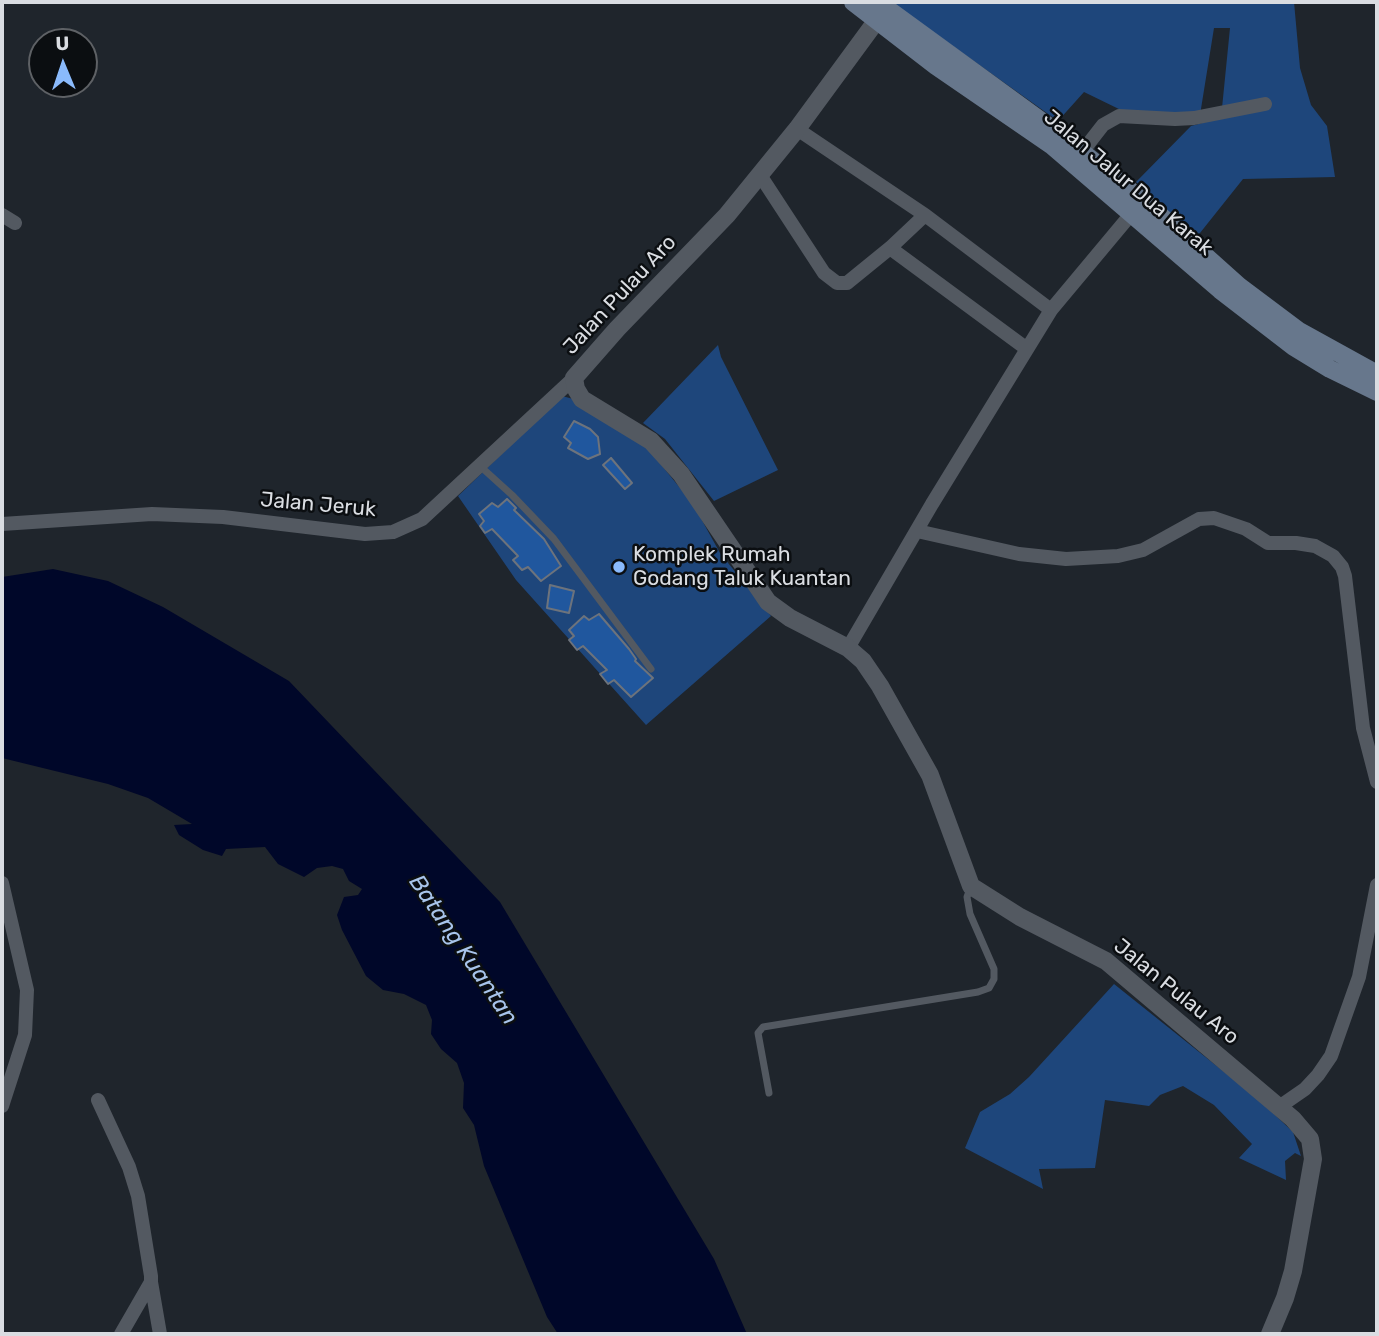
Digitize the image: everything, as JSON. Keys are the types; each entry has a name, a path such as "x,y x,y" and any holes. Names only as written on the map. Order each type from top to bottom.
{"main road":[{"name":"Jalan Jalur Dua Karak","path":"853,2 878,11 1082,152 1153,209 1239,286 1289,324 1377,374"},
{"name":"Jalan Jalur Dua Karak","path":"878,11 936,66 1051,145 1220,290 1294,348 1377,393"}],"street":[{"name":"Jalan Pulau Aro","path":"878,11 797,129 727,215 574,379 576,389 582,398 651,441 681,474 768,602 790,618 848,648 863,661 880,685 924,763 971,886 1032,923 1106,961 1293,1119 1310,1139 1313,1159 1293,1271 1270,1334"},
{"path":"1082,152 1103,125 1119,116 1175,120 1265,104"},
{"path":"797,129 925,215 1051,310"},
{"path":"760,175 830,280 837,284 846,283 890,248 925,215"},
{"path":"848,648 1051,310 1132,213"},
{"path":"2,215 15,223"},
{"path":"890,248 1027,349"},
{"name":"Jalan Jeruk","path":"2,524 152,514 223,517 365,534 393,531 422,519 574,379"},
{"path":"917,531 1019,554 1066,559 1118,556 1143,550 1199,519 1214,518 1245,529 1268,544 1296,542 1315,546 1333,556 1345,576 1363,728 1377,782"},
{"path":"2,883 27,990 25,1035 2,1106"},
{"path":"1279,1107 1305,1089 1331,1056 1359,977 1377,885"},
{"path":"98,1100 129,1167 138,1196 160,1334"},
{"path":"121,1334 151,1282"}],"lane":[{"path":"480,466 554,538 651,669"},
{"path":"769,1093 758,1033 763,1027 989,988 994,979 994,969 970,914 967,897 971,886"}],"shaded area":[{"path":"891,2 1294,2 1300,68 1311,105 1327,126 1335,177 1243,179 1196,238 1136,182 1191,126 1221,118 1230,28 1214,28 1200,115 1123,111 1084,92 1058,121"},
{"path":"718,345 721,357 778,470 714,501 665,439 643,423"},
{"name":"Komplek Rumah Godang Taluk Kuantan","path":"562,396 577,400 646,446 693,504 720,553 771,616 646,725 516,580 458,496"},
{"path":"1114,984 1258,1099 1293,1132 1301,1156 1295,1153 1285,1161 1286,1180 1239,1158 1252,1144 1214,1105 1183,1086 1160,1095 1149,1106 1105,1100 1095,1168 1039,1169 1043,1189 965,1148 980,1112 1010,1094 1029,1077"}],"water":[{"name":"Batang Kuantan","path":"53,569 108,581 163,607 289,681 500,902 714,1259 747,1334 558,1334 547,1317 484,1166 474,1125 463,1108 464,1083 457,1063 441,1049 431,1034 432,1020 426,1005 404,994 383,990 366,976 342,930 337,915 344,897 358,895 362,889 349,881 343,869 332,866 317,868 304,877 278,864 265,847 226,849 222,856 203,850 179,835 174,825 192,824 148,798 108,784 2,758 2,577"}],"building":[{"path":"574,421 590,429 598,437 600,454 588,459 568,448 571,443 564,437"},
{"path":"611,458 632,483 625,489 603,465"},
{"path":"507,499 516,508 514,510 544,539 561,566 541,581 528,567 522,570 513,560 518,556 492,529 485,533 480,526 484,521 479,514 492,503 498,507"},
{"path":"550,585 574,591 569,613 547,608"},
{"path":"599,614 629,649 635,661 653,678 631,697 614,680 608,684 600,674 607,670 583,646 577,650 569,640 574,636 569,630 584,616 589,620"}],"place":[{"name":"Komplek Rumah Godang Taluk Kuantan","path":"619,567"}]}
